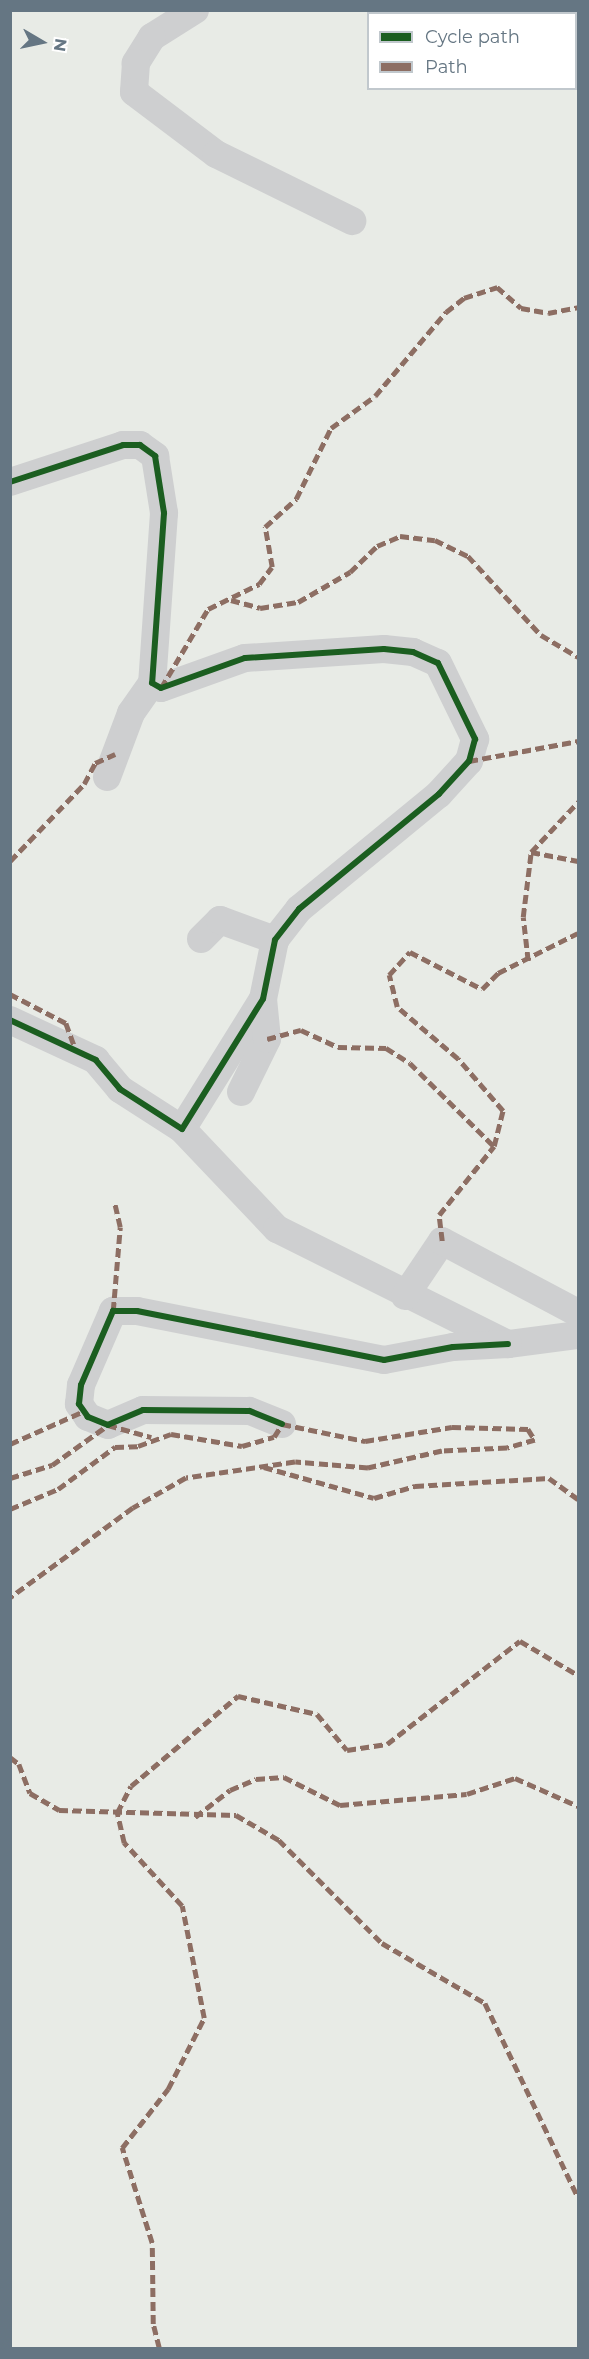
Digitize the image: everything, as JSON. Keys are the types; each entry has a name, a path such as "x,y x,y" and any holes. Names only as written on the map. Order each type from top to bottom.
{"street":[{"path":"195,10 152,37 136,63 134,92 216,154 352,221"},
{"path":"10,482 123,445 140,445 155,456 164,513 152,683 131,713 107,777"},
{"path":"152,683 161,688 245,658 384,648 428,657 438,663 475,739 468,760 439,794 299,909 275,940 263,999 267,1039 241,1092"},
{"path":"201,939 220,920 275,940"},
{"path":"182,1129 263,999"},
{"path":"10,1020 96,1060 120,1089 182,1129 277,1229 405,1296 508,1344"},
{"path":"405,1296 442,1241 579,1313"},
{"path":"282,1424 249,1411 143,1410 108,1425 88,1417 79,1404 81,1385 113,1311 137,1311 384,1360 453,1347 508,1344 579,1335"}],"shaded area":[{"path":"11,11 578,11 578,2348 11,2348"}],"marked path":[{"path":"161,688 208,609 259,584 272,567 265,527 296,499 331,428 375,396 446,312 464,298 497,287 521,308 548,313 578,307"},
{"path":"231,600 260,608 298,602 350,572 377,546 400,536 435,540 468,556 541,635 578,657"},
{"path":"469,761 578,741"},
{"path":"10,861 84,784 95,763 115,754"},
{"path":"528,961 523,917 531,852 578,802"},
{"path":"531,852 578,861"},
{"path":"442,1241 439,1215 494,1146 503,1111 458,1059 397,1007 389,975 410,952 482,989 498,973 578,933"},
{"path":"10,994 66,1023 75,1048"},
{"path":"267,1039 301,1030 338,1047 386,1048 410,1063 494,1146"},
{"path":"113,1311 120,1227 115,1205"},
{"path":"10,1444 84,1411"},
{"path":"10,1509 58,1489 115,1447 138,1446 171,1434 242,1446 274,1437 282,1424 365,1441 452,1427 528,1429 535,1440 507,1448 442,1451 368,1468 295,1462 186,1478 133,1508 10,1598"},
{"path":"10,1478 52,1465 108,1425 151,1437"},
{"path":"264,1467 374,1498 415,1486 549,1478 578,1499"},
{"path":"159,2348 153,2324 152,2243 122,2148 168,2089 204,2018 182,1906 124,1843 117,1813 131,1786 238,1696 317,1714 347,1750 387,1744 520,1641 578,1675"},
{"path":"10,1757 19,1764 30,1793 59,1810 236,1815 279,1840 382,1943 485,2003 578,2197"},
{"path":"195,1817 230,1790 256,1779 284,1777 340,1805 467,1794 515,1778 578,1806"}],"cycle path":[{"path":"10,482 123,445 140,445 155,456 164,513 152,683 161,688 245,658 384,649 413,652 438,663 475,739 469,761 439,794 299,909 275,940 263,999 182,1129 120,1089 96,1060 10,1020"},
{"path":"282,1424 249,1411 143,1410 108,1425 88,1417 79,1404 81,1385 113,1311 137,1311 384,1360 453,1347 508,1344"}]}
